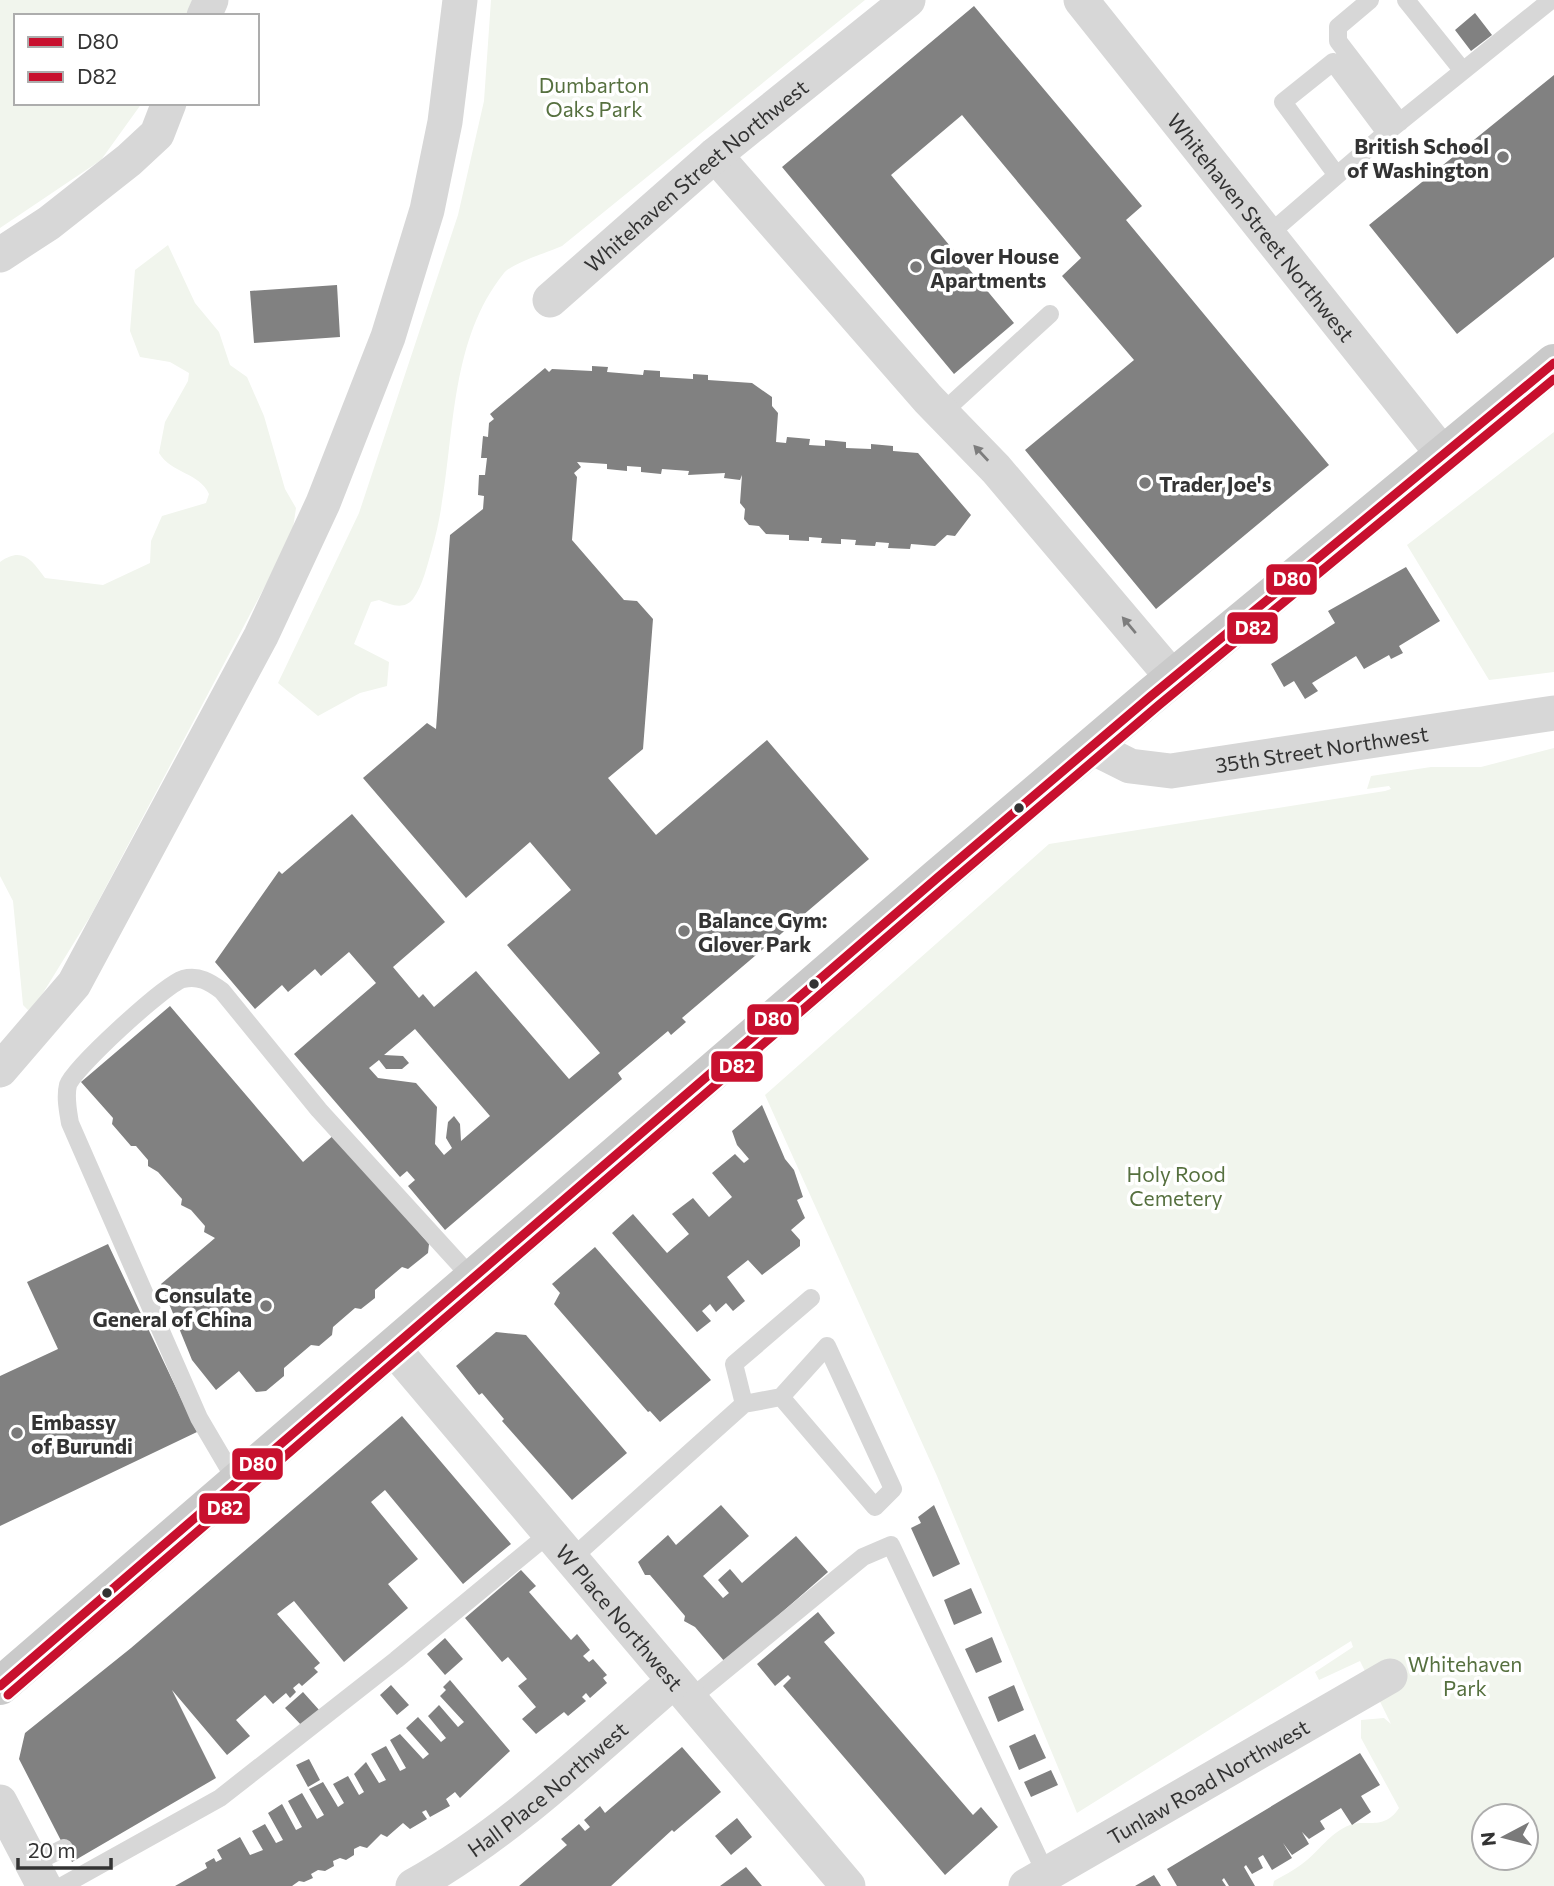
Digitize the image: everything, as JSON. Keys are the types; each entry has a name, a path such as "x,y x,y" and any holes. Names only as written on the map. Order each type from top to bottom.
{"main road":[{"path":"0,1686 1173,678 1554,363"}],"street":[{"path":"0,1070 74,984 237,682 323,503 388,337 427,210 445,122 460,0"},
{"name":"Whitehaven Street Northwest","path":"550,300 715,155 908,0"},
{"name":"Whitehaven Street Northwest","path":"1081,0 1442,453"},
{"path":"0,255 49,223 129,160 157,134 168,105"},
{"path":"715,155 935,405 996,469 1173,678"},
{"name":"35th Street Northwest","path":"1092,747 1130,766 1171,771 1554,713"},
{"name":"W Place Northwest","path":"393,1348 848,1886"},
{"name":"Tunlaw Road Northwest","path":"1036,1880 1390,1676"},
{"name":"Hall Place Northwest","path":"413,1886 465,1856 682,1690"},
{"path":"0,1802 38,1875"}],"lane":[{"path":"1370,0 1338,27 1338,41 1393,127"},
{"path":"1406,0 1463,71"},
{"path":"1268,236 1336,174 1551,0"},
{"path":"1336,174 1283,102 1333,62 1393,127"},
{"path":"935,405 1050,314"},
{"path":"236,1481 199,1418 70,1123 66,1098 69,1084 79,1067 165,989 186,978 201,978 222,992 319,1110 473,1279"},
{"path":"744,1404 734,1364 811,1298"},
{"path":"62,1886 220,1798 396,1660 560,1546 744,1404 781,1396 827,1346 893,1489 875,1507 781,1396"},
{"path":"682,1690 863,1557 891,1545 1036,1880"},
{"path":"38,1875 64,1848"}],"green space":[{"path":"0,0 192,0 187,14 14,14 14,105 141,105 101,160 0,228"},
{"name":"Dumbarton Oaks Park","path":"491,0 865,0 562,246 522,262 504,273 484,303 470,336 454,406 440,514 422,582 413,599 405,605 396,606 379,600 371,602 354,644 389,662 387,686 360,693 318,716 278,683 359,513 458,215 484,101"},
{"path":"168,245 195,303 219,332 230,365 247,377 264,416 285,489 296,508 292,535 91,915 35,1006 28,1010 23,1005 13,901 0,876 0,562 20,555 31,561 45,578 103,585 150,563 151,541 162,516 206,503 209,494 205,487 164,460 159,453 165,422 188,381 189,373 170,362 140,357 130,331 135,270"},
{"path":"1554,432 1554,672 1489,680 1407,545"},
{"name":"Holy Rood Cemetery","path":"1554,748 1554,1886 1273,1886 1274,1881 1302,1864 1343,1828 1356,1823 1387,1820 1399,1808 1361,1738 1361,1720 1384,1718 1391,1724 1360,1661 1319,1680 1315,1672 1353,1647 1351,1641 1077,1813 937,1476 765,1095 1049,844 1385,791 1391,789 1389,786 1367,789 1371,776 1431,767 1481,767"}],"building":[{"name":"Glover House Apartments","path":"974,6 1142,206 1126,220 1329,465 1156,609 1025,450 1134,360 1062,276 1081,258 962,115 891,175 1014,323 954,374 782,167"},
{"path":"1475,13 1492,35 1471,51 1455,30"},
{"name":"British School of Washington","path":"1554,75 1554,257 1457,334 1369,225"},
{"path":"337,285 340,337 254,343 250,291"},
{"path":"592,366 608,367 607,372 643,375 644,370 660,371 660,377 693,379 693,374 708,375 708,380 752,383 772,397 772,406 778,413 776,442 786,443 787,437 810,439 809,445 825,446 825,440 846,442 846,448 871,449 871,444 893,446 893,451 918,453 971,515 955,536 947,535 935,546 911,544 910,549 888,548 889,543 876,542 875,546 855,545 856,540 841,539 841,544 821,543 822,538 809,537 809,541 789,540 789,535 766,534 759,526 749,525 744,519 745,509 740,503 742,475 740,480 724,478 725,473 688,475 689,471 662,469 661,474 641,472 641,467 627,466 627,471 607,469 607,464 577,462 581,467 574,473 577,477 572,540 624,600 637,601 653,619 643,749 608,778 656,835 767,740 869,859 682,1018 686,1022 671,1035 668,1031 618,1073 622,1079 445,1230 408,1186 415,1180 407,1171 400,1177 294,1054 376,983 349,952 321,976 315,969 288,992 282,985 255,1009 215,962 279,871 282,874 352,814 445,922 393,967 419,998 423,994 434,1007 476,971 569,1079 600,1053 507,945 571,890 530,842 466,898 363,778 427,723 436,729 450,535 483,509 484,496 478,495 479,475 485,475 487,458 481,458 483,436 488,437 489,423 494,419 490,414 545,368 549,372 552,369 592,371","holes":["415,1029 490,1116 461,1141 460,1124 454,1116 448,1122 446,1138 452,1148 444,1155 435,1144 437,1107 416,1083 378,1078 369,1068 379,1060 386,1069 402,1069 409,1063 403,1056 384,1055"]},
{"path":"1406,567 1440,621 1399,646 1403,653 1391,659 1389,655 1364,669 1356,656 1312,683 1318,691 1305,699 1294,681 1284,687 1271,664 1335,623 1328,611"},
{"path":"170,1006 303,1162 335,1134 429,1244 428,1253 408,1269 402,1267 375,1290 375,1298 361,1309 355,1308 333,1327 332,1335 319,1346 311,1345 284,1368 284,1376 266,1391 256,1392 239,1371 216,1390 192,1360 161,1284 215,1238 204,1232 205,1226 191,1210 181,1205 182,1199 158,1172 148,1166 148,1160 136,1146 131,1146 112,1124 113,1118 81,1082"},
{"path":"762,1105 785,1159 794,1170 803,1197 797,1200 805,1218 791,1230 800,1240 800,1246 762,1275 748,1260 727,1277 745,1301 733,1311 726,1303 716,1312 710,1304 702,1311 711,1321 697,1332 612,1233 633,1214 667,1253 689,1234 672,1214 693,1198 709,1217 732,1197 712,1173 735,1154 744,1163 749,1159 737,1145 732,1131"},
{"path":"108,1244 197,1432 0,1526 0,1376 58,1349 27,1282"},
{"path":"595,1247 711,1380 660,1422 648,1412 554,1304 560,1293 552,1284"},
{"path":"496,1332 526,1335 627,1453 572,1500 456,1366"},
{"path":"402,1416 511,1544 463,1584 385,1490 371,1502 418,1559 388,1584 408,1608 344,1662 294,1601 277,1614 320,1663 314,1668 318,1672 302,1686 299,1683 293,1688 296,1692 290,1698 286,1693 273,1704 265,1695 236,1720 250,1736 227,1755 172,1690 216,1778 72,1862 19,1759 25,1733 131,1648"},
{"path":"721,1505 749,1536 703,1576 723,1598 729,1593 718,1580 730,1569 742,1583 796,1536 828,1572 725,1662 695,1627 684,1621 685,1616 650,1575 645,1575 638,1562 668,1535 676,1545"},
{"path":"934,1505 960,1564 933,1577 911,1528 921,1523 918,1517"},
{"path":"521,1570 536,1586 529,1592 571,1640 577,1634 590,1650 583,1656 589,1662 593,1659 607,1675 603,1678 607,1683 590,1698 586,1693 582,1697 586,1701 568,1716 564,1712 536,1734 522,1719 536,1707 518,1686 527,1679 508,1657 502,1662 465,1618"},
{"path":"971,1588 982,1613 954,1625 944,1600"},
{"path":"818,1612 835,1633 824,1642 973,1815 981,1807 998,1827 945,1875 783,1686 791,1678 788,1675 775,1686 757,1664"},
{"path":"992,1637 1002,1662 976,1673 965,1649"},
{"path":"445,1638 463,1659 445,1675 427,1654"},
{"path":"450,1680 510,1751 460,1798 455,1792 446,1799 450,1806 430,1817 426,1810 422,1812 427,1819 410,1829 403,1823 387,1837 381,1834 367,1848 360,1846 354,1849 354,1855 346,1860 340,1858 333,1861 334,1866 325,1871 318,1870 311,1874 313,1878 299,1881 292,1886 175,1886 207,1868 205,1863 214,1858 216,1862 222,1859 217,1850 240,1837 250,1855 263,1850 252,1831 265,1824 276,1843 283,1840 268,1813 282,1804 296,1830 302,1827 288,1801 302,1793 317,1819 324,1815 309,1789 323,1782 338,1807 344,1803 333,1784 348,1776 359,1795 364,1792 354,1774 366,1762 379,1783 386,1780 371,1754 386,1746 400,1771 406,1768 390,1740 400,1734 423,1759 429,1754 406,1728 418,1717 441,1742 446,1738 428,1716 439,1705 458,1727 464,1722 440,1696 446,1690 443,1687"},
{"path":"391,1685 409,1705 397,1715 380,1695"},
{"path":"1014,1685 1024,1710 998,1722 988,1697"},
{"path":"303,1692 320,1711 303,1727 285,1708"},
{"path":"1035,1734 1046,1758 1019,1770 1009,1746"},
{"path":"682,1747 721,1792 674,1832 672,1830 611,1886 519,1886 567,1845 561,1839 579,1824 585,1831 590,1827 584,1820 600,1806 605,1813"},
{"path":"1360,1753 1380,1785 1361,1796 1371,1812 1352,1825 1341,1808 1320,1821 1325,1829 1309,1839 1302,1832 1309,1844 1292,1855 1283,1843 1292,1858 1272,1870 1263,1855 1258,1858 1263,1868 1252,1874 1246,1865 1244,1867 1255,1886 1229,1886 1224,1878 1222,1880 1226,1886 1177,1886 1167,1869"},
{"path":"309,1759 320,1780 308,1787 296,1765"},
{"path":"1051,1770 1058,1785 1031,1797 1024,1782"},
{"path":"737,1818 752,1837 731,1855 715,1836"},
{"path":"746,1867 762,1886 720,1886"},
{"path":"1154,1875 1161,1886 1135,1886"}],"transit line":[{"name":"D80","path":"0,1686 936,879 1151,696 1554,363"},
{"name":"D82","path":"8,1695 944,888 1159,705 1554,379"}],"place":[{"name":"British School of Washington","path":"1503,157"},
{"name":"Glover House Apartments","path":"916,267"},
{"name":"Trader Joe's","path":"1145,483"},
{"name":"Balance Gym: Glover Park","path":"684,931"},
{"name":"Consulate General of China","path":"266,1306"},
{"name":"Embassy of Burundi","path":"17,1433"}],"park label":[{"name":"Whitehaven Park","path":"1465,1675"}]}
